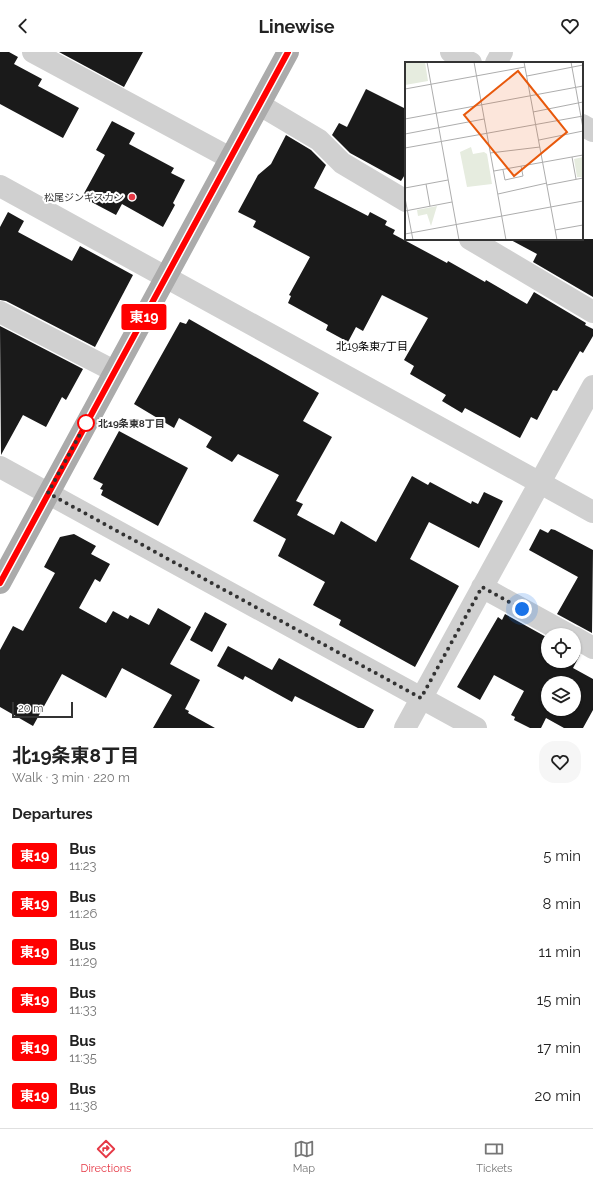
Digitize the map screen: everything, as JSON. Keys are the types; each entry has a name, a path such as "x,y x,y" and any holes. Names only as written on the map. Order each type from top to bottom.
{"main road":[{"path":"0,583 288,52"}],"street":[{"path":"33,52 230,158"},
{"path":"451,52 469,62"},
{"path":"497,62 502,52"},
{"path":"260,105 319,140 342,163 405,200"},
{"path":"583,125 593,131"},
{"path":"0,186 593,512"},
{"path":"472,240 593,312"},
{"path":"0,312 114,371"},
{"path":"405,728 593,386"},
{"path":"0,467 476,728"},
{"path":"482,587 557,628"},
{"path":"581,642 593,648"}],"building":[{"path":"0,52 9,52 18,57 14,64 42,79 38,86 79,108 63,138 0,104"},
{"path":"59,52 143,52 124,87"},
{"path":"366,89 405,108 405,175 401,181 350,153 332,135 339,123 347,127"},
{"path":"112,121 135,133 129,144 174,168 171,173 185,180 173,203 175,205 163,227 122,204 116,215 82,197 105,155 96,150"},
{"path":"286,135 311,150 326,165 314,188 368,216 370,212 387,221 385,225 395,230 393,234 447,263 448,261 485,282 486,280 527,304 534,292 586,323 585,325 593,329 593,336 583,353 580,351 557,391 553,390 537,420 531,417 520,438 465,408 462,413 442,401 446,395 410,374 414,366 404,360 428,318 382,295 363,331 356,327 348,342 326,330 328,325 288,303 291,296 289,295 310,257 253,227 256,221 238,212 258,175 271,164"},
{"path":"8,212 24,221 18,232 72,261 80,246 133,275 95,347 6,301 0,300 0,227"},
{"path":"593,239 593,297 533,262 537,254 511,240"},
{"path":"189,319 319,393 303,421 332,437 296,501 303,504 297,515 334,535 341,521 376,542 412,476 428,485 430,482 471,504 472,501 478,504 484,492 503,501 479,548 429,522 410,559 459,586 415,667 339,625 341,620 313,605 325,582 278,556 286,539 253,521 279,475 238,454 232,462 206,447 212,437 179,418 174,428 134,404 180,322 186,324"},
{"path":"0,326 83,369 66,400 62,397 46,427 23,415 1,455"},
{"path":"119,431 188,468 158,526 101,495 103,490 100,489 103,484 93,479"},
{"path":"540,529 548,533 551,529 555,530 593,550 592,633 557,614 578,577 529,550"},
{"path":"74,534 96,546 91,554 110,564 100,582 95,579 79,608 106,623 113,611 128,619 130,615 149,625 158,608 191,627 170,664 200,680 185,709 189,711 188,713 215,728 153,728 172,695 122,668 106,698 62,674 33,726 0,707 0,650 13,626 23,631 55,573 44,567 60,537"},
{"path":"205,612 227,624 212,652 190,640"},
{"path":"505,614 541,634 541,668 573,668 593,679 593,710 583,728 564,728 546,718 541,728 530,728 514,720 515,717 511,715 524,691 494,675 480,700 457,687 498,617 502,620"},
{"path":"228,646 272,670 279,658 374,710 364,728 358,728 295,696 292,702 245,676 243,680 217,666"}],"bus line":[{"name":"東19","path":"0,583 288,52"}],"place":[{"name":"松尾ジンギスカン","path":"132,197"},
{"name":"北19条東8丁目","path":"86,423"}],"district":[{"name":"北19条東7丁目","path":"372,346"}],"route":[{"path":"86,423 48,493 421,698 482,587 522,609"}]}
